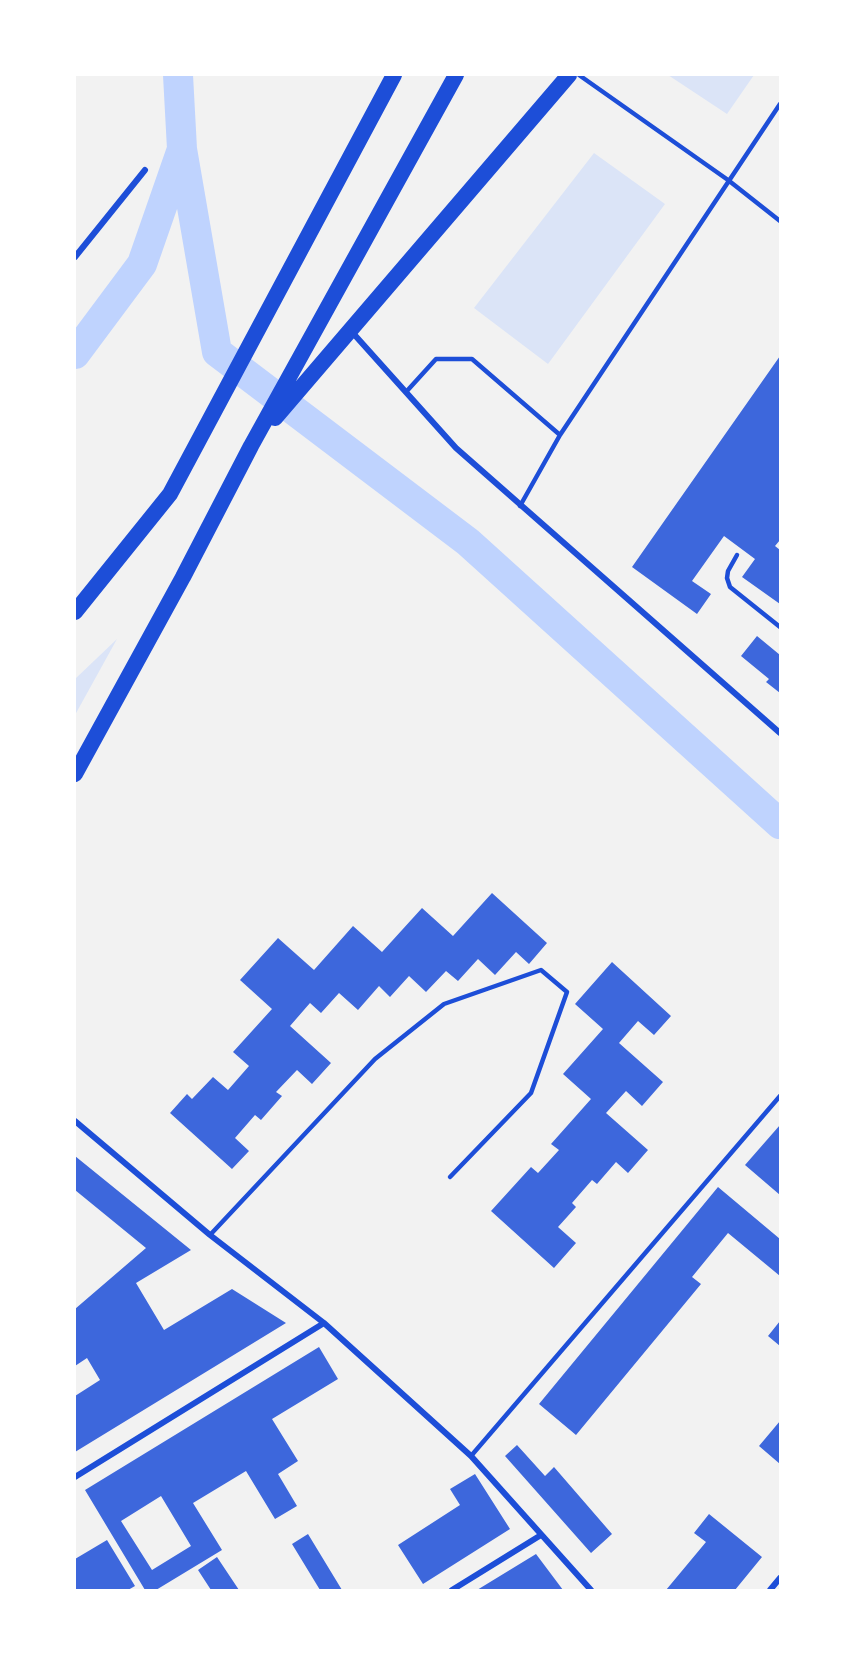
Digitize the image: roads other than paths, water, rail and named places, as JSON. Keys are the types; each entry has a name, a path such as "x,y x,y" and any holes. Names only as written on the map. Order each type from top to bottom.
{"highway":[{"path":"75,612 170,494 394,75"},
{"path":"75,774 251,446 456,75"},
{"path":"251,446 569,75"}],"street":[{"path":"75,257 145,170"},
{"path":"350,329 456,448 519,506 780,733"},
{"path":"75,1121 210,1235 324,1323 471,1456 591,1590"},
{"path":"75,1477 324,1323"},
{"path":"452,1590 541,1534"},
{"path":"770,1590 780,1578"}],"lane":[{"path":"579,75 728,180 780,221"},
{"path":"519,506 561,435 780,104"},
{"path":"406,392 436,359 472,359 561,435"},
{"path":"737,555 728,571 730,587 780,627"},
{"path":"210,1235 375,1059 444,1004 541,969 567,992 531,1093 450,1177"},
{"path":"471,1456 780,1096"}],"waterway":[{"path":"178,75 182,149 217,352 468,542 780,824"},
{"path":"75,354 142,264 181,152"}]}
